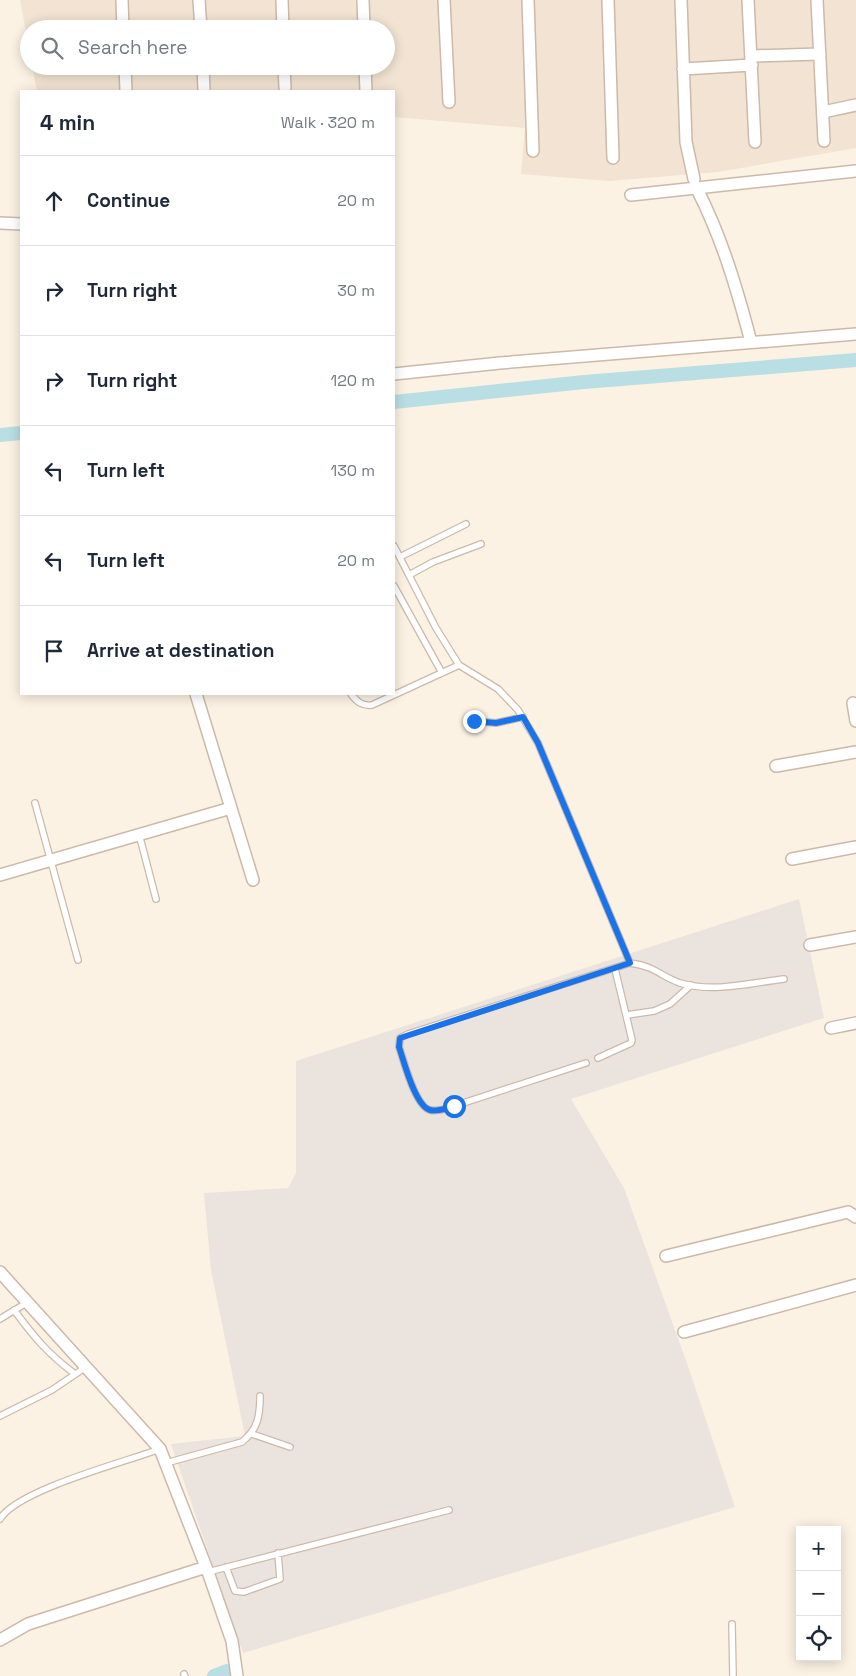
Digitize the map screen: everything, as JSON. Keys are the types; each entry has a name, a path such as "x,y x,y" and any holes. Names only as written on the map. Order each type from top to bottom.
{"street":[{"path":"122,0 123,20"},
{"path":"199,0 200,20"},
{"path":"282,0 283,20"},
{"path":"363,0 364,20"},
{"path":"444,0 449,102"},
{"path":"528,0 533,151"},
{"path":"608,0 613,158"},
{"path":"681,0 686,142 696,184 714,222 732,271 751,342"},
{"path":"748,0 755,142"},
{"path":"817,0 824,141"},
{"path":"683,68 820,54"},
{"path":"125,75 126,90"},
{"path":"203,75 204,90"},
{"path":"284,75 285,88"},
{"path":"365,75 366,90"},
{"path":"823,112 856,106"},
{"path":"631,195 696,184 856,171"},
{"path":"0,223 20,224"},
{"path":"395,374 856,334"},
{"path":"196,695 252,880"},
{"path":"853,703 856,721"},
{"path":"776,766 856,752"},
{"path":"0,875 231,808"},
{"path":"792,858 856,847"},
{"path":"810,945 856,937"},
{"path":"831,1028 856,1023"},
{"path":"666,1256 813,1219 848,1212 856,1217"},
{"path":"0,1272 160,1449 207,1570 232,1641 237,1676"},
{"path":"684,1332 856,1285"},
{"path":"0,1640 28,1624 207,1570"}],"lane":[{"path":"400,557 466,524"},
{"path":"409,575 441,558 482,544"},
{"path":"395,548 436,628 459,665 498,689 523,717 538,743 630,963"},
{"path":"395,588 442,673"},
{"path":"395,694 459,665"},
{"path":"352,695 364,706 372,705 394,695"},
{"path":"474,721 496,723 523,717"},
{"path":"35,804 78,960"},
{"path":"139,834 156,899"},
{"path":"586,1063 454,1106 432,1110 426,1108 418,1099 399,1047 400,1038 408,1034 630,963 653,968 664,976 709,989 784,979"},
{"path":"598,1058 632,1043 615,968"},
{"path":"627,1015 654,1011 670,1004 692,985"},
{"path":"0,1319 28,1302"},
{"path":"14,1310 38,1343 51,1357 75,1374"},
{"path":"0,1416 52,1390 86,1366"},
{"path":"166,1463 242,1442 252,1434 260,1417 260,1396"},
{"path":"252,1434 290,1446"},
{"path":"0,1519 4,1512 17,1503 71,1478 119,1465 160,1449"},
{"path":"207,1570 226,1567 449,1510"},
{"path":"226,1567 235,1591 244,1592 280,1579 282,1575 278,1553"},
{"path":"732,1624 733,1676"}],"shaded area":[{"path":"20,0 856,0 856,148 718,172 609,181 521,174 525,128 395,117 395,90 37,90 34,75 395,75 395,20 24,20"},
{"path":"799,899 824,1018 571,1099 624,1188 689,1369 735,1507 243,1653 171,1444 245,1436 211,1270 204,1193 288,1188 296,1173 296,1061"}],"waterway":[{"path":"395,402 584,382 856,360"},
{"path":"0,435 20,433"},
{"path":"214,1676 227,1671"}],"route":[{"path":"454,1106 432,1110 426,1108 418,1099 399,1047 400,1038 630,963 538,743 523,717 496,723 474,721"}]}
